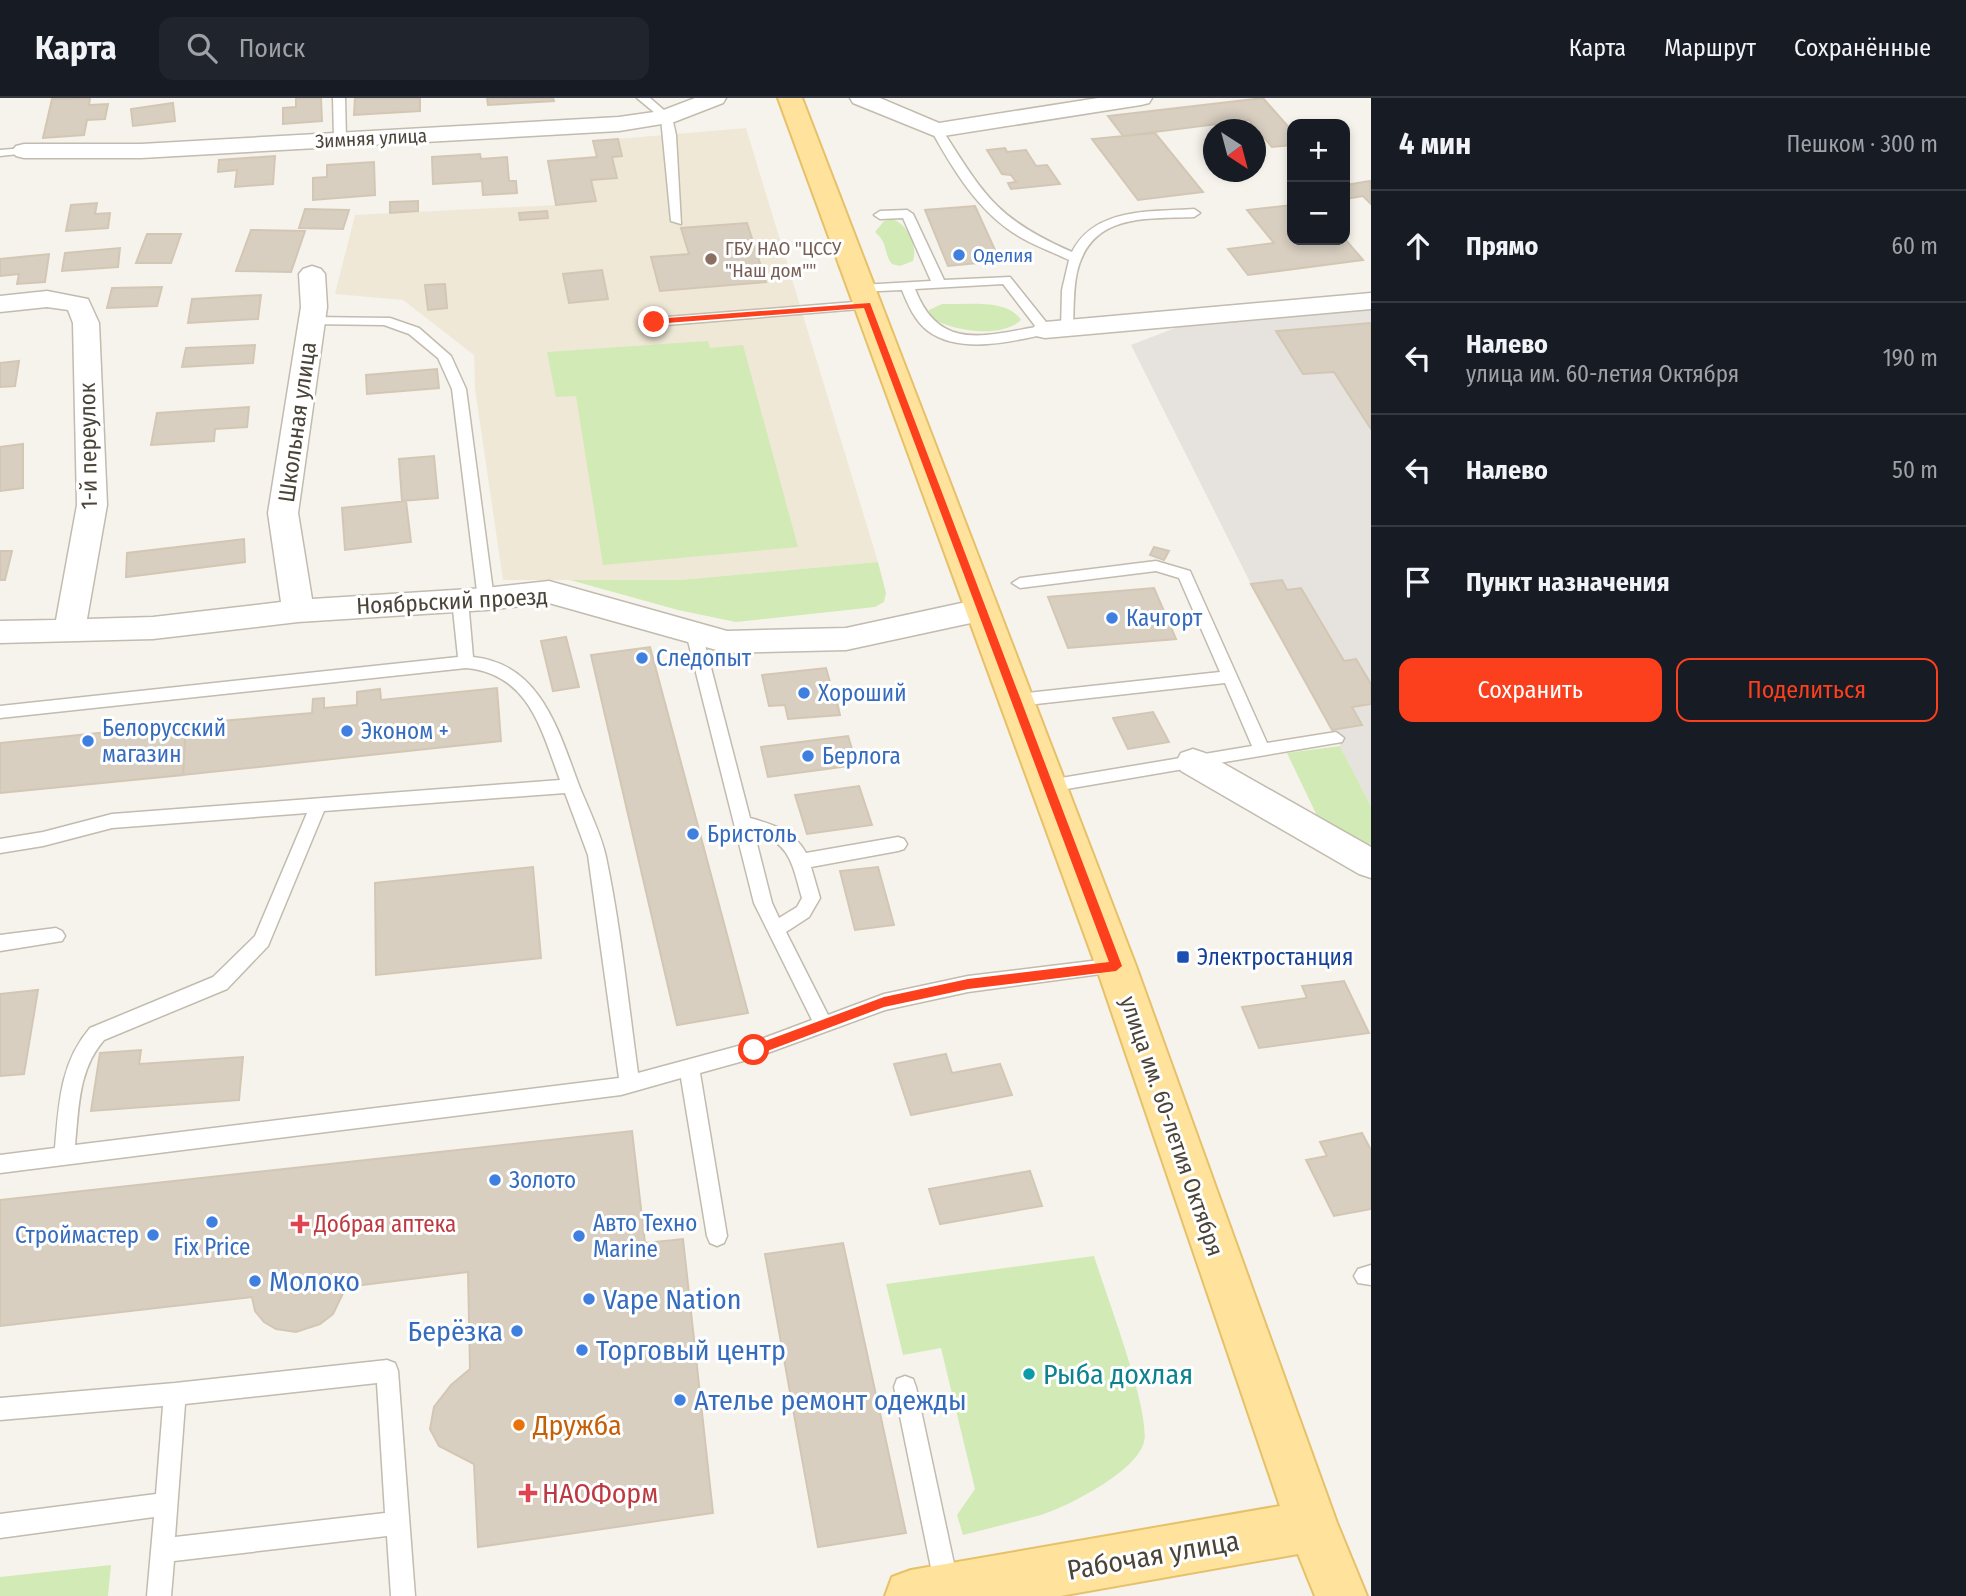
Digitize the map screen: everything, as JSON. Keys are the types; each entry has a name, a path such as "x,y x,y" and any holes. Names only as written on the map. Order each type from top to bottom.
{"main road":[{"name":"улица им. 60-летия Октября","path":"790,98 980,610 1017,700 1116,966 1312,1526 1341,1596"},
{"name":"Рабочая улица","path":"929,1593 1004,1589 1312,1526"}],"street":[{"name":"Зимняя улица","path":"24,151 137,153 211,146 619,124 666,117 715,98"},
{"path":"790,98 799,98"},
{"path":"861,98 937,130 1141,98"},
{"name":"Школьная улица","path":"298,611 283,513 314,307 312,274"},
{"name":"1-й переулок","path":"0,304 47,299 79,304 86,323 92,505 70,629"},
{"path":"1056,329 1371,301"},
{"name":"Ноябрьский проезд","path":"0,632 153,628 298,611 473,600 549,592 727,642 846,639 980,610"},
{"path":"1193,762 1371,864"}],"lane":[{"path":"339,98 340,139"},
{"path":"643,98 666,117 677,221"},
{"path":"937,130 967,184 995,213 1019,232 1076,258"},
{"path":"0,153 24,151"},
{"path":"880,215 908,214 939,284"},
{"path":"1056,329 1082,243 1101,224 1123,218 1194,214"},
{"path":"654,322 864,297 907,286 1006,280 1056,329"},
{"path":"907,286 922,318 950,337 966,340 1056,329"},
{"path":"312,321 385,321 414,331 444,356 459,389 473,600 466,662"},
{"path":"1020,583 1156,566 1185,575 1262,750"},
{"path":"694,633 763,903 823,1024"},
{"path":"0,712 466,662 486,664 510,674 531,695 546,720 597,855 629,1084"},
{"path":"1017,700 1231,677"},
{"path":"1049,786 1336,738"},
{"path":"0,846 43,839 112,821 571,786"},
{"path":"64,1156 75,1065 86,1043 97,1034 220,983 262,941 318,806"},
{"path":"742,822 782,835 795,846 801,864 811,898 803,912 776,929"},
{"path":"801,864 810,859 898,844"},
{"path":"0,943 56,936"},
{"path":"0,1164 629,1084 754,1050 884,1002 968,984 1116,966"},
{"path":"690,1068 717,1236"},
{"path":"0,1409 175,1394 387,1371 403,1596"},
{"path":"905,1387 929,1593"},
{"path":"159,1596 175,1394"},
{"path":"0,1526 166,1504"},
{"path":"163,1550 398,1523"}],"shaded area":[{"path":"746,128 878,562 680,580 503,580 475,389 474,355 403,300 335,294 355,215 556,205 548,161 596,157 593,141"},
{"path":"1371,309 1371,806 1251,584 1131,345 1183,325"}],"green space":[{"path":"892,219 903,226 913,242 913,261 900,266 892,264 875,232 884,221"},
{"path":"942,304 1006,308 1021,320 1001,330 962,329 930,317 929,310"},
{"path":"708,341 710,348 743,345 798,547 603,565 576,396 556,397 547,352"},
{"path":"878,562 886,593 884,602 875,607 736,622 678,610 570,580 680,580"},
{"path":"1340,746 1371,806 1371,845 1319,820 1287,753"},
{"path":"1094,1256 1141,1405 1144,1442 1139,1453 1116,1475 1068,1504 1041,1515 963,1535 957,1515 975,1489 941,1348 903,1355 886,1284"},
{"path":"111,1565 108,1596 0,1596 0,1577"}],"building":[{"path":"90,98 89,105 108,104 105,119 87,120 84,135 43,138 52,99"},
{"path":"296,98 321,98 322,121 283,124 283,108 296,107"},
{"path":"355,98 420,98 420,111 354,115"},
{"path":"487,98 553,98 554,101 488,105"},
{"path":"1263,98 1287,125 1287,146 1272,147 1266,140 1266,119 1203,119 1203,126 1123,136 1108,116"},
{"path":"173,103 175,121 133,126 131,109"},
{"path":"1155,133 1203,192 1138,200 1092,139"},
{"path":"618,139 622,156 612,157 617,178 591,180 596,201 556,205 548,161 597,157 593,141"},
{"path":"1005,148 1007,152 1026,150 1036,166 1047,165 1060,184 1011,189 1008,183 1016,182 1011,175 1002,174 987,150"},
{"path":"480,154 481,159 507,157 509,181 516,181 517,193 483,195 482,181 433,184 432,157"},
{"path":"275,156 273,184 235,187 237,170 218,172 219,160"},
{"path":"374,162 375,195 313,200 313,178 327,177 327,165"},
{"path":"1370,181 1371,204 1363,196 1350,198 1350,184"},
{"path":"418,201 418,211 390,213 390,202"},
{"path":"97,203 95,214 110,213 108,228 66,231 71,205"},
{"path":"975,206 1000,261 948,266 925,210"},
{"path":"1287,206 1287,245 1350,245 1363,260 1248,275 1228,249 1274,243 1247,210"},
{"path":"305,209 349,210 343,229 299,228"},
{"path":"547,211 548,218 520,220 519,213"},
{"path":"747,223 766,282 660,291 651,257 689,254 681,228"},
{"path":"251,230 305,231 291,272 236,271"},
{"path":"147,234 181,234 171,263 136,263"},
{"path":"120,248 118,267 62,271 65,253"},
{"path":"49,254 45,282 17,284 19,274 0,276 0,259"},
{"path":"602,270 608,299 569,303 563,274"},
{"path":"445,284 447,308 428,310 425,285"},
{"path":"162,287 157,306 107,308 112,288"},
{"path":"261,295 258,319 188,323 192,299"},
{"path":"1371,323 1371,429 1334,372 1303,374 1276,331"},
{"path":"255,345 253,363 182,367 186,348"},
{"path":"19,361 15,386 0,387 0,363"},
{"path":"437,369 439,388 367,394 366,375"},
{"path":"249,407 247,427 215,429 214,441 151,445 157,413"},
{"path":"23,444 23,488 0,491 0,447"},
{"path":"434,456 438,498 402,501 399,459"},
{"path":"406,501 411,542 345,550 342,508"},
{"path":"244,539 245,562 126,577 127,553"},
{"path":"1154,547 1169,551 1164,560 1150,555"},
{"path":"0,551 12,551 5,580 0,580"},
{"path":"1282,580 1287,590 1301,588 1344,661 1356,659 1371,684 1371,704 1352,707 1362,725 1332,730 1251,584"},
{"path":"1154,588 1176,639 1068,648 1048,597"},
{"path":"566,637 579,687 553,691 541,641"},
{"path":"650,647 748,1013 677,1025 591,655"},
{"path":"826,668 833,693 849,692 852,701 837,702 840,715 788,719 785,705 769,706 762,675"},
{"path":"497,688 501,741 183,775 186,724 312,713 313,699 324,698 324,708 357,705 357,692 380,689 381,700"},
{"path":"1153,712 1169,742 1128,749 1113,718"},
{"path":"186,724 183,775 0,793 0,743"},
{"path":"848,736 857,765 768,777 761,747"},
{"path":"859,786 872,825 807,834 795,795"},
{"path":"533,867 541,958 376,975 375,883"},
{"path":"878,867 894,925 855,930 840,871"},
{"path":"1344,981 1369,1033 1259,1048 1242,1007 1307,998 1302,986"},
{"path":"38,990 24,1074 0,1076 0,994"},
{"path":"141,1050 139,1064 243,1057 239,1100 91,1111 100,1053"},
{"path":"946,1054 952,1073 1000,1064 1012,1095 911,1115 894,1064"},
{"name":"Торговый центр","path":"632,1131 645,1243 683,1239 713,1513 478,1547 474,1464 439,1446 430,1429 434,1407 451,1385 470,1369 468,1272 346,1287 333,1314 320,1324 296,1332 276,1329 264,1322 255,1311 252,1297 0,1326 0,1200"},
{"path":"1362,1133 1371,1150 1371,1209 1334,1216 1306,1160 1327,1156 1320,1142"},
{"path":"1030,1171 1042,1206 940,1224 929,1189"},
{"path":"843,1243 906,1533 818,1547 765,1254"}],"place":[{"name":"Оделия","path":"959,255"},
{"name":"ГБУ НАО \"ЦССУ \"Наш дом\"\"","path":"711,259"},
{"name":"Качгорт","path":"1112,618"},
{"name":"Следопыт","path":"642,658"},
{"name":"Хороший","path":"804,693"},
{"name":"Эконом +","path":"347,731"},
{"name":"Белорусский магазин","path":"88,741"},
{"name":"Берлога","path":"808,756"},
{"name":"Бристоль","path":"693,834"},
{"name":"Электростанция","path":"1183,957"},
{"name":"Золото","path":"495,1180"},
{"name":"Fix Price","path":"212,1222"},
{"name":"Добрая аптека","path":"300,1224"},
{"name":"Строймастер","path":"153,1235"},
{"name":"Авто Техно Marine","path":"579,1236"},
{"name":"Молоко","path":"255,1281"},
{"name":"Vape Nation","path":"589,1299"},
{"name":"Берёзка","path":"517,1331"},
{"name":"Торговый центр","path":"582,1350"},
{"name":"Рыба дохлая","path":"1029,1374"},
{"name":"Ателье ремонт одежды","path":"680,1400"},
{"name":"Дружба","path":"519,1425"},
{"name":"НАОФорм","path":"528,1493"}],"route":[{"path":"654,322 867,305 1116,966 968,984 884,1002 754,1050"}]}
